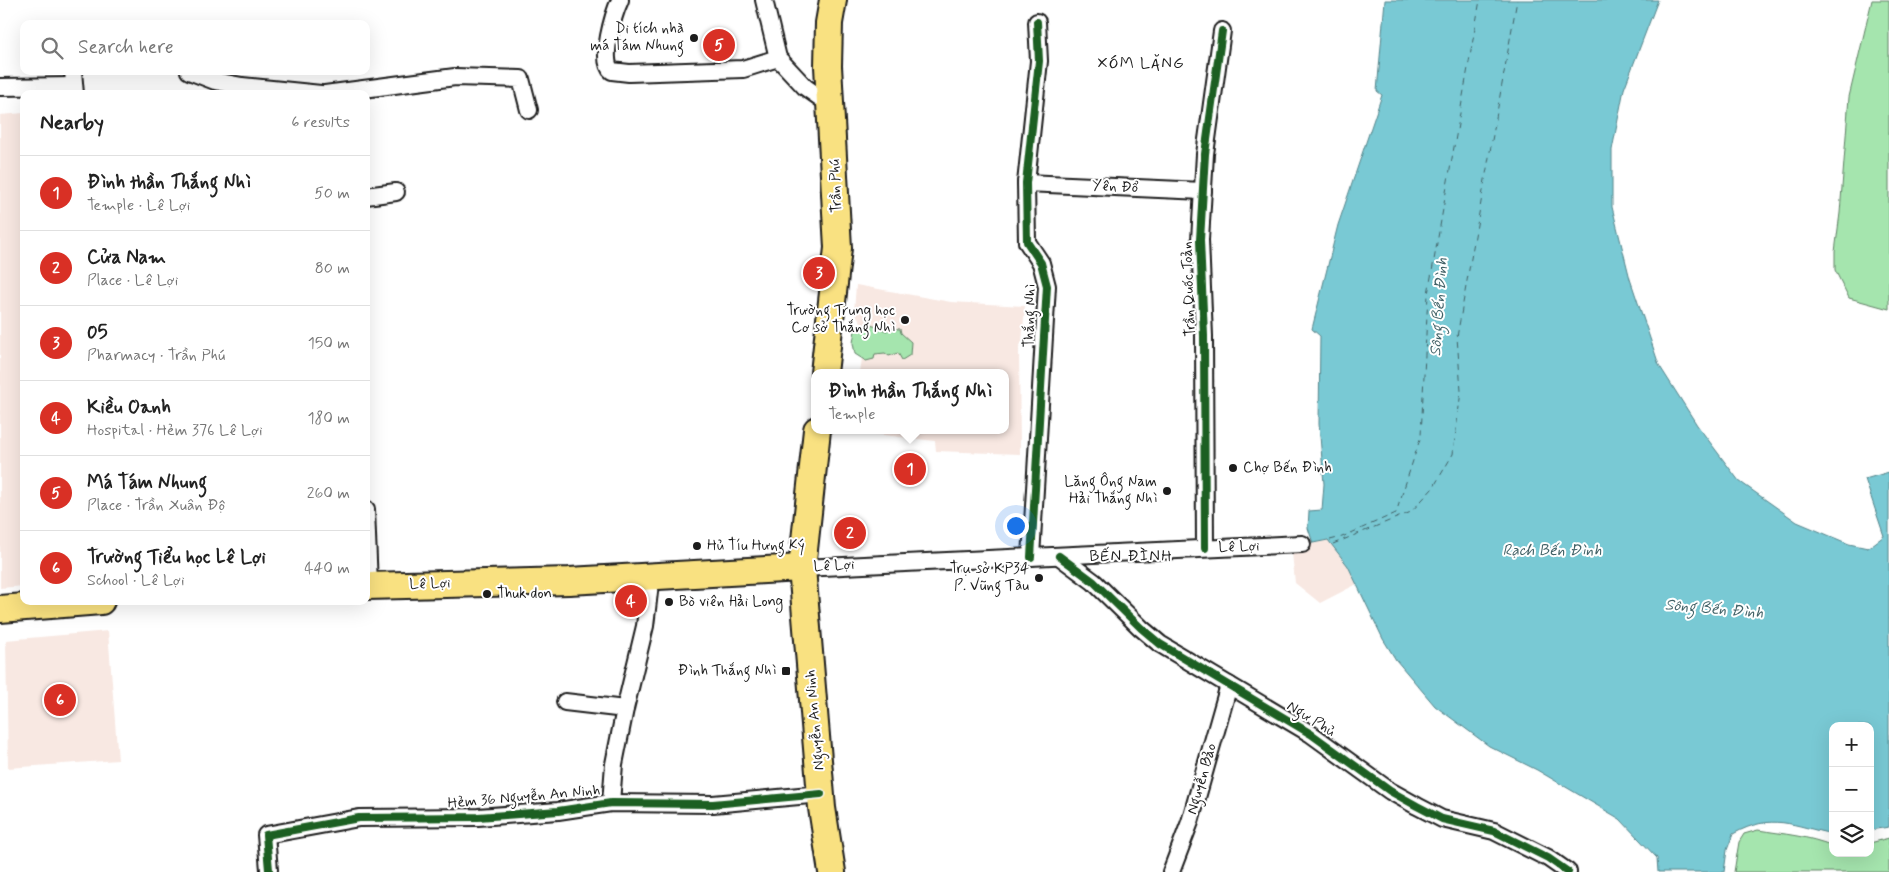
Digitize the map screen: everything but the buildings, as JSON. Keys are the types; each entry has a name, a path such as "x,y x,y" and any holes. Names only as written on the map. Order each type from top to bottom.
{"main road":[{"name":"Trần Phú","path":"824,369 838,248 829,49 829,23 833,0"},
{"path":"802,568 817,434"},
{"name":"Lê Lợi","path":"370,586 569,580 802,568"},
{"name":"Nguyễn An Ninh","path":"802,568 820,794 832,872"},
{"path":"0,609 50,605"}],"street":[{"path":"620,0 610,34 607,63 612,71 629,73 744,69 778,58"},
{"path":"764,0 778,58 805,87 832,106"},
{"name":"Thắng Nhì","path":"1031,557 1047,286 1041,263 1027,242 1026,183 1039,61 1037,22"},
{"name":"Trần Quốc Toản","path":"1206,548 1204,336 1200,240 1205,154 1222,31"},
{"path":"199,75 215,81 266,90"},
{"path":"356,90 455,77 521,79 529,110"},
{"path":"0,87 74,84"},
{"name":"Yên Đổ","path":"1026,183 1203,191"},
{"path":"370,195 396,192"},
{"name":"Lê Lợi","path":"802,568 1302,544"},
{"name":"Ngư Phủ","path":"1059,556 1099,586 1160,644 1311,734 1390,791 1442,819 1494,831 1548,858 1568,872"},
{"path":"611,803 614,764 645,626 651,575"},
{"name":"Nguyễn Bảo","path":"1171,872 1190,822 1229,685"},
{"path":"565,702 625,709"},
{"name":"Hẻm 36 Nguyễn An Ninh","path":"269,870 266,835 358,818 478,817 558,811 611,803 706,804 820,794"}],"shaded area":[{"path":"20,113 20,586 0,588 0,115"},
{"path":"856,285 951,302 1025,306 1022,342 1019,347 1020,454 936,451 935,441 875,434 1009,434 1009,369 861,369 866,330 854,311"},
{"path":"1328,540 1348,566 1357,584 1320,603 1295,583 1292,553 1308,550 1313,543"},
{"path":"108,631 118,760 8,768 6,640"}],"green space":[{"path":"1872,0 1889,0 1889,309 1849,298 1835,270 1849,97"},
{"path":"871,325 887,331 887,328 900,329 901,333 911,342 910,355 902,360 898,353 889,356 885,353 875,354 874,359 866,361 855,354 853,343 855,330"},
{"path":"1758,830 1815,840 1829,845 1829,857 1874,857 1874,842 1889,838 1889,872 1734,872 1739,842 1744,834"}],"water":[{"name":"Rạch Bến Đình","path":"1385,0 1658,0 1624,89 1612,150 1612,207 1630,279 1659,365 1697,425 1739,481 1797,522 1849,544 1868,548 1884,536 1865,479 1889,472 1889,827 1874,829 1874,722 1829,722 1829,833 1783,823 1760,824 1747,827 1733,834 1727,850 1724,872 1658,872 1657,858 1620,819 1537,770 1489,746 1435,706 1396,660 1383,639 1348,566 1328,540 1313,543 1308,528 1309,511 1322,510 1324,484 1319,424 1320,336 1312,329 1338,225 1382,95 1377,91"}],"ferry route":[{"path":"1330,540 1342,537 1396,513 1421,436 1428,294 1480,0"},
{"path":"1333,544 1411,512 1433,488 1453,454 1461,391 1457,337 1517,0"}],"cycle path":[{"path":"1031,557 1047,286 1041,263 1027,242 1026,183 1039,61 1037,22"},
{"path":"1205,548 1204,336 1200,240 1205,154 1222,31"},
{"path":"1059,556 1094,582 1160,644 1311,734 1390,791 1442,819 1494,831 1548,858 1568,872"},
{"path":"269,870 266,835 359,818 478,817 558,811 611,803 713,804 821,794"}],"place":[{"name":"Di tích nhà má Tám Nhung","path":"694,38"},
{"name":"Má Tám Nhung","path":"719,45"},
{"name":"05","path":"819,273"},
{"name":"Trường Trung học Cơ sở Thắng Nhì","path":"905,320"},
{"name":"Chợ Bến Đình","path":"1233,468"},
{"name":"Đình thần Thắng Nhì","path":"910,469"},
{"name":"Lăng Ông Nam Hải Thắng Nhì","path":"1167,491"},
{"name":"Cửa Nam","path":"850,533"},
{"name":"Hủ Tíu Hưng Ký","path":"697,546"},
{"name":"Trụ sở KP34 P. Vũng Tàu","path":"1039,578"},
{"name":"Thuk don","path":"487,594"},
{"name":"Kiều Oanh","path":"631,601"},
{"name":"Bò viên Hải Long","path":"669,602"},
{"name":"Đình Thắng Nhì","path":"786,671"},
{"name":"Trường Tiểu học Lê Lợi","path":"60,700"}],"district":[{"name":"XÓM LĂNG","path":"1141,63"},
{"name":"BẾN ĐÌNH","path":"1131,556"}],"water label":[{"name":"Sông Bến Đình","path":"1439,307"},
{"name":"Sông Bến Đình","path":"1714,609"}]}
